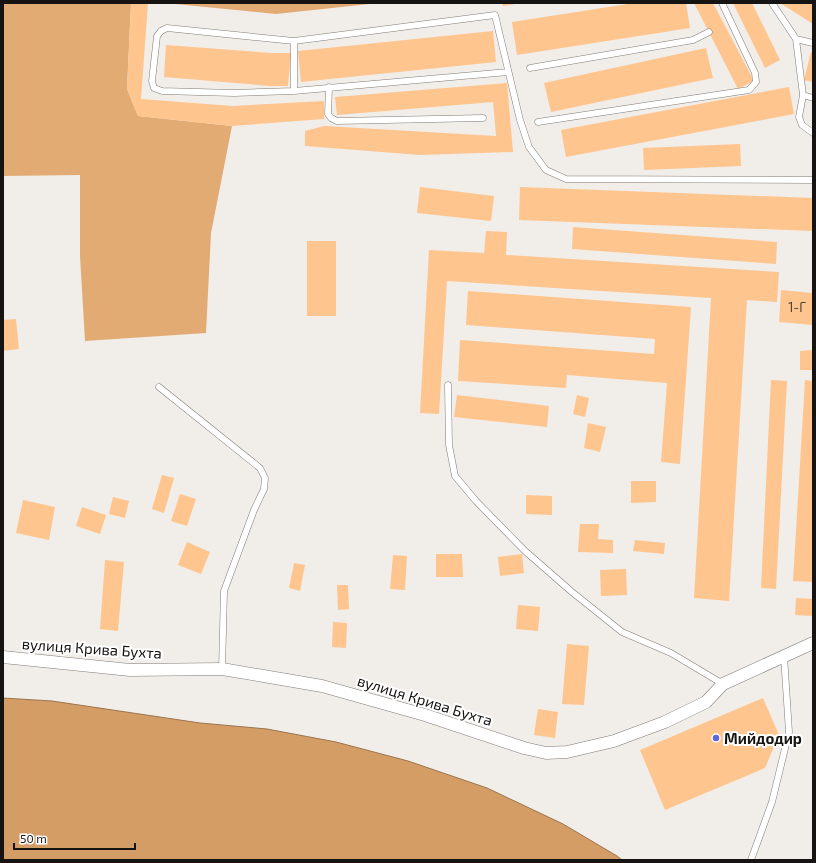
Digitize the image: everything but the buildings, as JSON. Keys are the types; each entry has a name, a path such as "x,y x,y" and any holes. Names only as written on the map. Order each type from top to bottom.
{"street":[{"name":"вулиця Крива Бухта","path":"3,657 130,670 222,670 322,686 425,715 524,748 546,753 567,752 614,741 665,722 706,702 722,684 813,643"}],"lane":[{"path":"538,122 749,90 756,82 756,73 722,3"},
{"path":"772,3 796,39 803,96 799,117 802,126 813,133"},
{"path":"508,72 294,90 234,93 162,91 154,88 152,81 156,36 167,28 294,41 495,15 520,120 529,147 546,170 566,179 813,180"},
{"path":"723,24 730,21"},
{"path":"530,68 694,40 709,32"},
{"path":"796,39 813,43"},
{"path":"294,41 294,90"},
{"path":"329,87 328,114 331,118 337,121 483,118"},
{"path":"803,96 813,98"},
{"path":"448,385 448,445 455,476 476,501 525,551 572,592 622,632 671,653 722,684"},
{"path":"159,387 260,468 265,478 264,489 254,510 224,591 222,670"},
{"path":"751,860 772,802 789,732 784,656"}],"shaded area":[{"path":"3,3 131,3 127,89 138,116 232,126 211,233 206,333 85,341 80,256 80,175 3,176"},
{"path":"175,3 379,3 276,14"},
{"path":"3,698 52,701 200,723 267,729 336,742 408,761 487,788 563,824 622,860 3,860"}],"place":[{"name":"Мийдодир","path":"716,738"}]}
